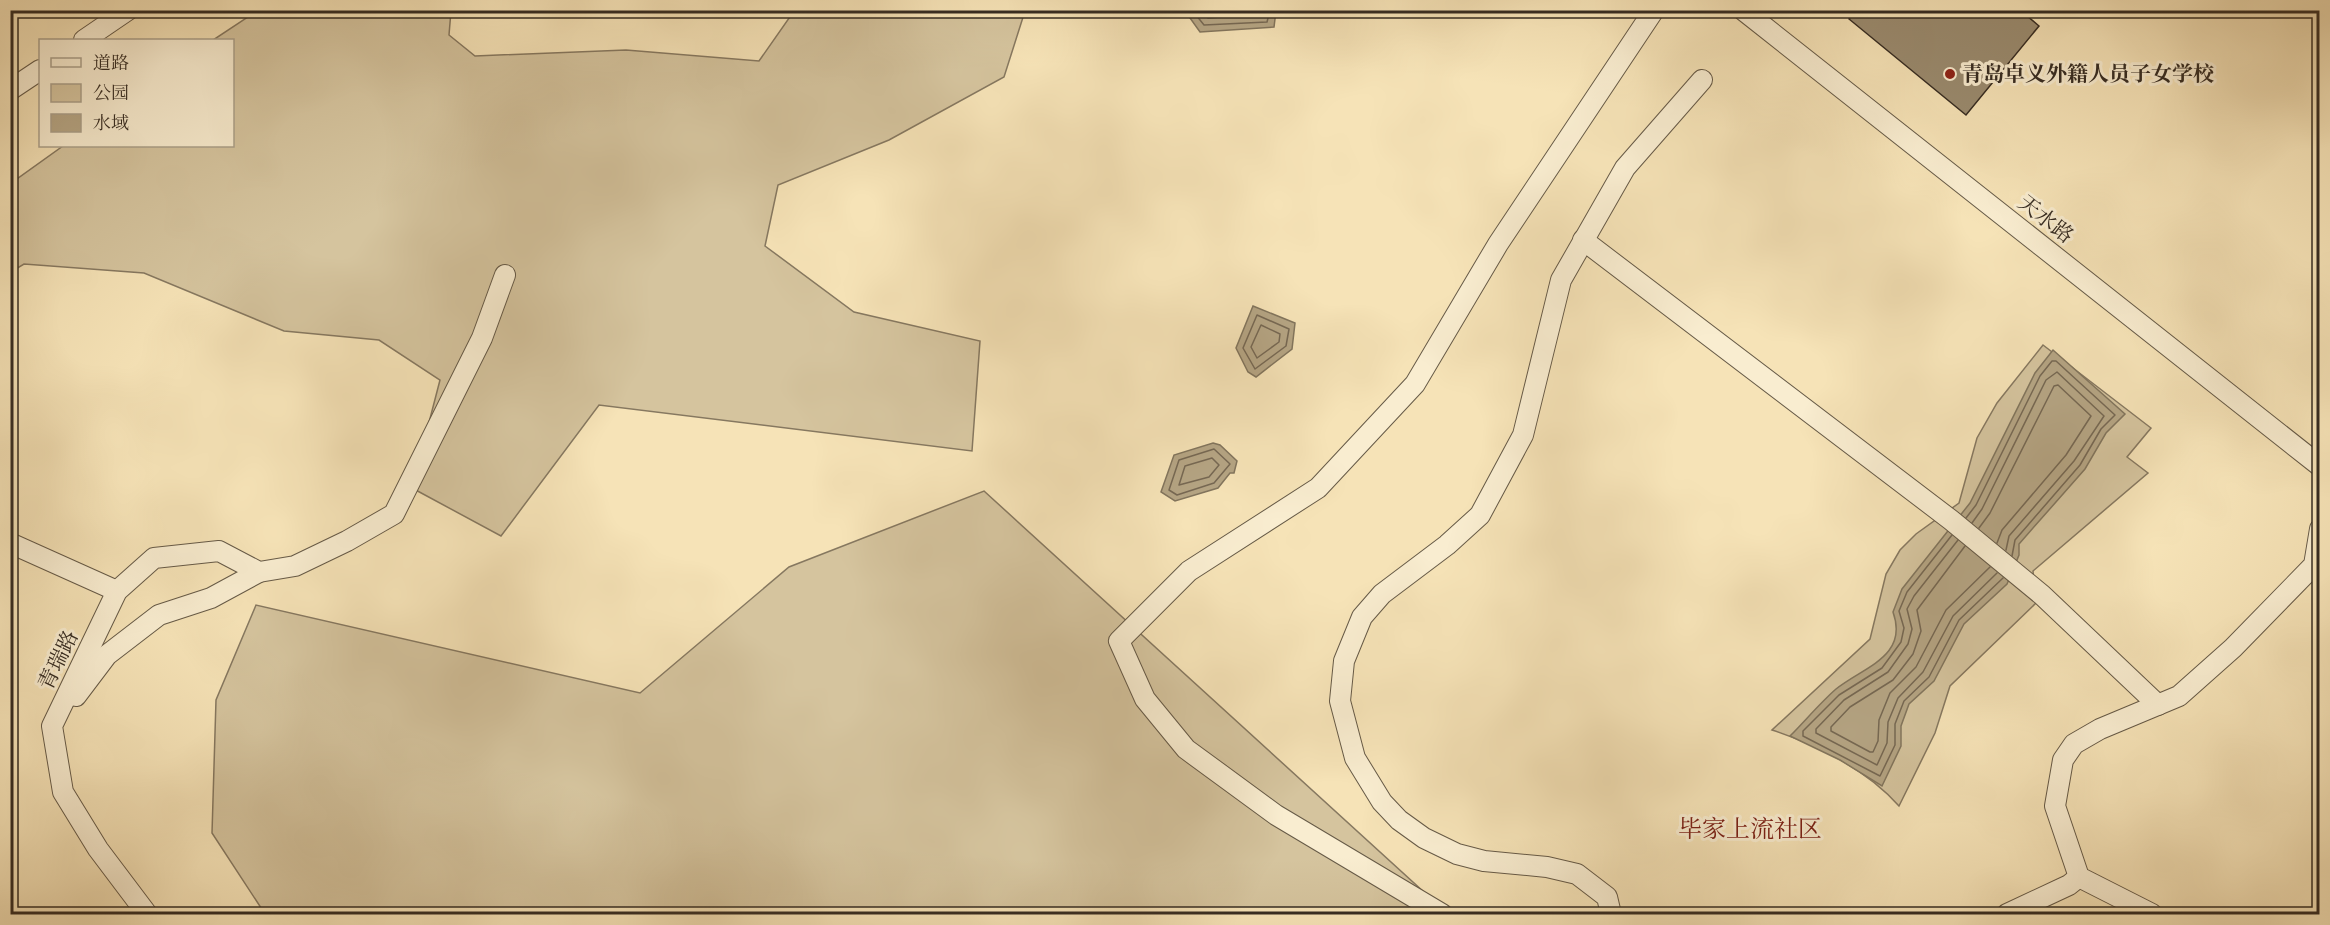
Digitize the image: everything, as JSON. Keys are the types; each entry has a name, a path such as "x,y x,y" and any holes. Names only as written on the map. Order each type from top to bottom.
{"street":[{"path":"85,39 128,10"},
{"path":"1442,915 1276,815 1186,749 1145,699 1119,641 1189,571 1318,488 1415,384 1498,244 1654,10"},
{"name":"天水路","path":"1743,10 2319,466"},
{"path":"10,90 39,71"},
{"path":"1611,915 1607,897 1577,874 1547,867 1484,861 1456,854 1424,838 1399,819 1382,802 1355,758 1340,701 1344,662 1362,617 1382,594 1447,545 1480,515 1523,435 1561,280 1626,168 1702,80"},
{"path":"1583,240 1952,520 2042,595 2158,705"},
{"path":"147,915 98,849 63,792 52,726 107,655 159,615 211,598 259,572 295,566 347,541 394,514 482,338 505,275"},
{"path":"2152,915 2079,877 2055,806 2063,760 2074,744 2100,729 2179,696 2317,574 2319,529"},
{"path":"10,543 117,591 154,558 219,551 259,572"},
{"name":"青瑞路","path":"52,726 117,591"},
{"path":"2007,915 2069,885 2079,877"}],"green space":[{"path":"257,11 451,11 449,35 475,56 626,50 759,61 794,11 1025,11 1004,77 889,140 778,185 765,246 854,312 980,341 972,451 599,405 501,536 412,488 440,380 379,340 284,331 144,273 24,264 11,272 10,184 62,147 234,147 234,39 215,39"},
{"path":"2043,345 2151,428 2127,457 2148,473 2033,571 2036,603 1950,686 1935,733 1899,806 1872,781 1841,760 1807,743 1772,730 1870,639 1886,574 1900,550 1916,534 1959,503 1977,438 1997,403"},
{"path":"984,491 1448,914 265,914 212,833 216,700 256,605 640,693 789,567"}],"water":[{"path":"1185,11 1276,11 1274,27 1200,32"},
{"path":"1253,306 1295,323 1292,349 1256,377 1248,372 1236,348"},
{"path":"2053,350 2125,414 2106,433 2085,469 2019,544 2019,555 2007,584 1964,624 1934,681 1909,704 1901,726 1901,746 1882,786 1840,760 1790,736 1836,689 1881,659 1889,650 1895,640 1896,627 1893,612 1902,589 1970,503 2035,373"},
{"path":"1213,443 1220,445 1237,461 1234,473 1230,473 1218,488 1175,501 1161,492 1174,455"}],"building":[{"name":"青岛卓义外籍人员子女学校","path":"1856,10 2020,10 2039,26 1966,115 1849,19"}],"place":[{"name":"青岛卓义外籍人员子女学校","path":"1950,74"}],"district":[{"name":"毕家上流社区","path":"1750,829"}]}
